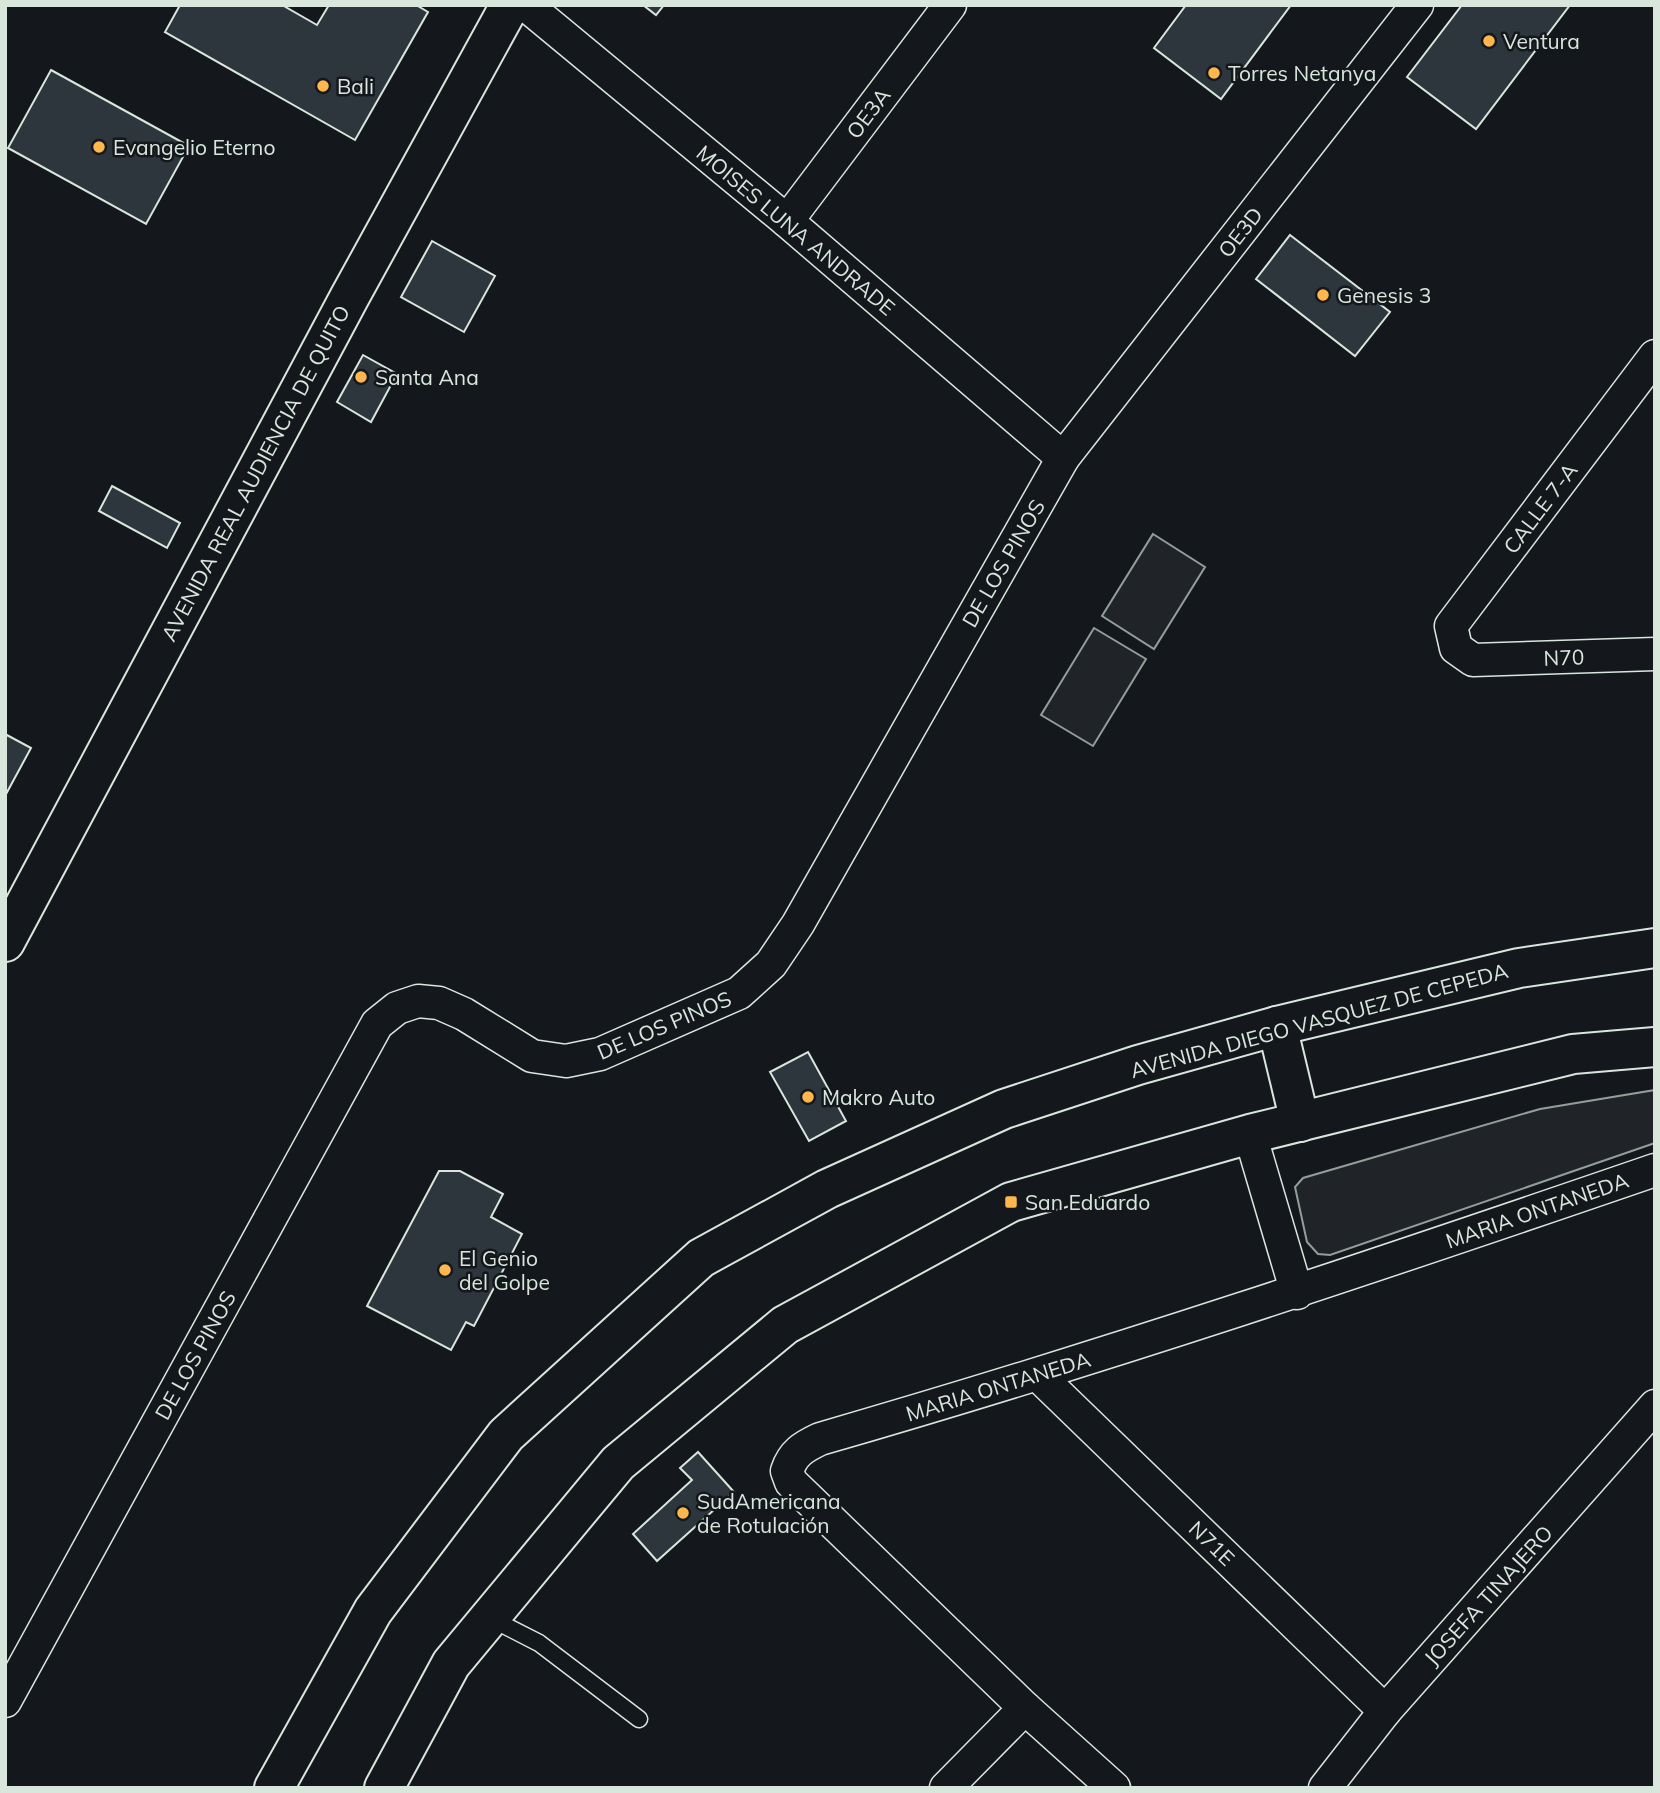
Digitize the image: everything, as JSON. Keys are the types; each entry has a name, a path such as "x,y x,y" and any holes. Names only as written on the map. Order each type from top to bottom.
{"main road":[{"name":"AVENIDA REAL AUDIENCIA DE QUITO","path":"5,942 349,298 510,5"},
{"name":"AVENIDA DIEGO VASQUEZ DE CEPEDA","path":"274,1788 373,1611 506,1434 702,1258 827,1189 1004,1110 1138,1065 1277,1026 1519,968 1655,948"},
{"path":"1277,1026 1300,1122"},
{"path":"384,1788 451,1664 618,1463 785,1325 1011,1202 1250,1135 1573,1054 1655,1047"}],"street":[{"name":"MOISES LUNA ANDRADE","path":"526,5 787,220 1063,458"},
{"name":"OE3A","path":"787,220 950,5"},
{"name":"OE3D","path":"1063,458 1416,5"},
{"name":"CALLE 7-A","path":"1473,660 1457,648 1451,626 1655,356"},
{"name":"DE LOS PINOS","path":"5,1700 376,1024 397,1008 418,1001 439,1003 464,1014 532,1056 566,1061 600,1054 738,993 771,964 798,924 1063,458"},
{"name":"N70","path":"1473,660 1655,654"},
{"path":"1250,1135 1297,1293"},
{"name":"MARIA ONTANEDA","path":"1114,1788 1024,1708 791,1482 787,1471 792,1457 802,1447 820,1438 1039,1376 1297,1293 1655,1170"},
{"name":"N71E","path":"1039,1376 1385,1711"},
{"name":"JOSEFA TINAJERO","path":"1325,1788 1385,1711 1655,1406"},
{"path":"946,1788 1024,1708"}],"lane":[{"path":"489,1618 539,1643 639,1719"}],"shaded area":[{"path":"1153,534 1205,567 1154,649 1102,616"},
{"path":"1094,628 1146,659 1093,746 1041,715"},
{"path":"1655,1090 1655,1143 1330,1255 1318,1254 1307,1242 1295,1187 1303,1178 1540,1109"}],"building":[{"name":"Bali","path":"180,5 282,5 317,25 329,5 416,5 428,12 355,140 165,32"},
{"path":"643,5 664,5 656,15"},
{"name":"Torres Netanya","path":"1186,5 1291,5 1221,99 1154,48"},
{"name":"Ventura","path":"1462,5 1570,5 1476,129 1407,77"},
{"name":"Evangelio Eterno","path":"51,70 189,146 146,224 8,148"},
{"name":"Genesis 3","path":"1290,235 1390,312 1355,356 1256,279"},
{"path":"432,241 495,276 464,332 401,297"},
{"path":"363,355 397,374 371,422 337,402"},
{"path":"112,486 180,523 167,548 99,511"},
{"path":"5,734 31,748 5,796"},
{"name":"Makro Auto","path":"808,1052 846,1121 809,1141 770,1072"},
{"name":"El Genio del Golpe","path":"439,1171 460,1171 503,1194 491,1217 522,1234 474,1326 466,1322 451,1350 367,1306"},
{"name":"SudAmericana de Rotulación","path":"698,1452 734,1492 657,1561 633,1534 692,1480 680,1468"}],"place":[{"name":"Ventura","path":"1489,41"},
{"name":"Torres Netanya","path":"1214,73"},
{"name":"Bali","path":"323,86"},
{"name":"Evangelio Eterno","path":"99,147"},
{"name":"Genesis 3","path":"1323,295"},
{"name":"Santa Ana","path":"361,377"},
{"name":"Makro Auto","path":"808,1097"},
{"name":"San Eduardo","path":"1011,1202"},
{"name":"El Genio del Golpe","path":"445,1270"},
{"name":"SudAmericana de Rotulación","path":"683,1513"}]}
